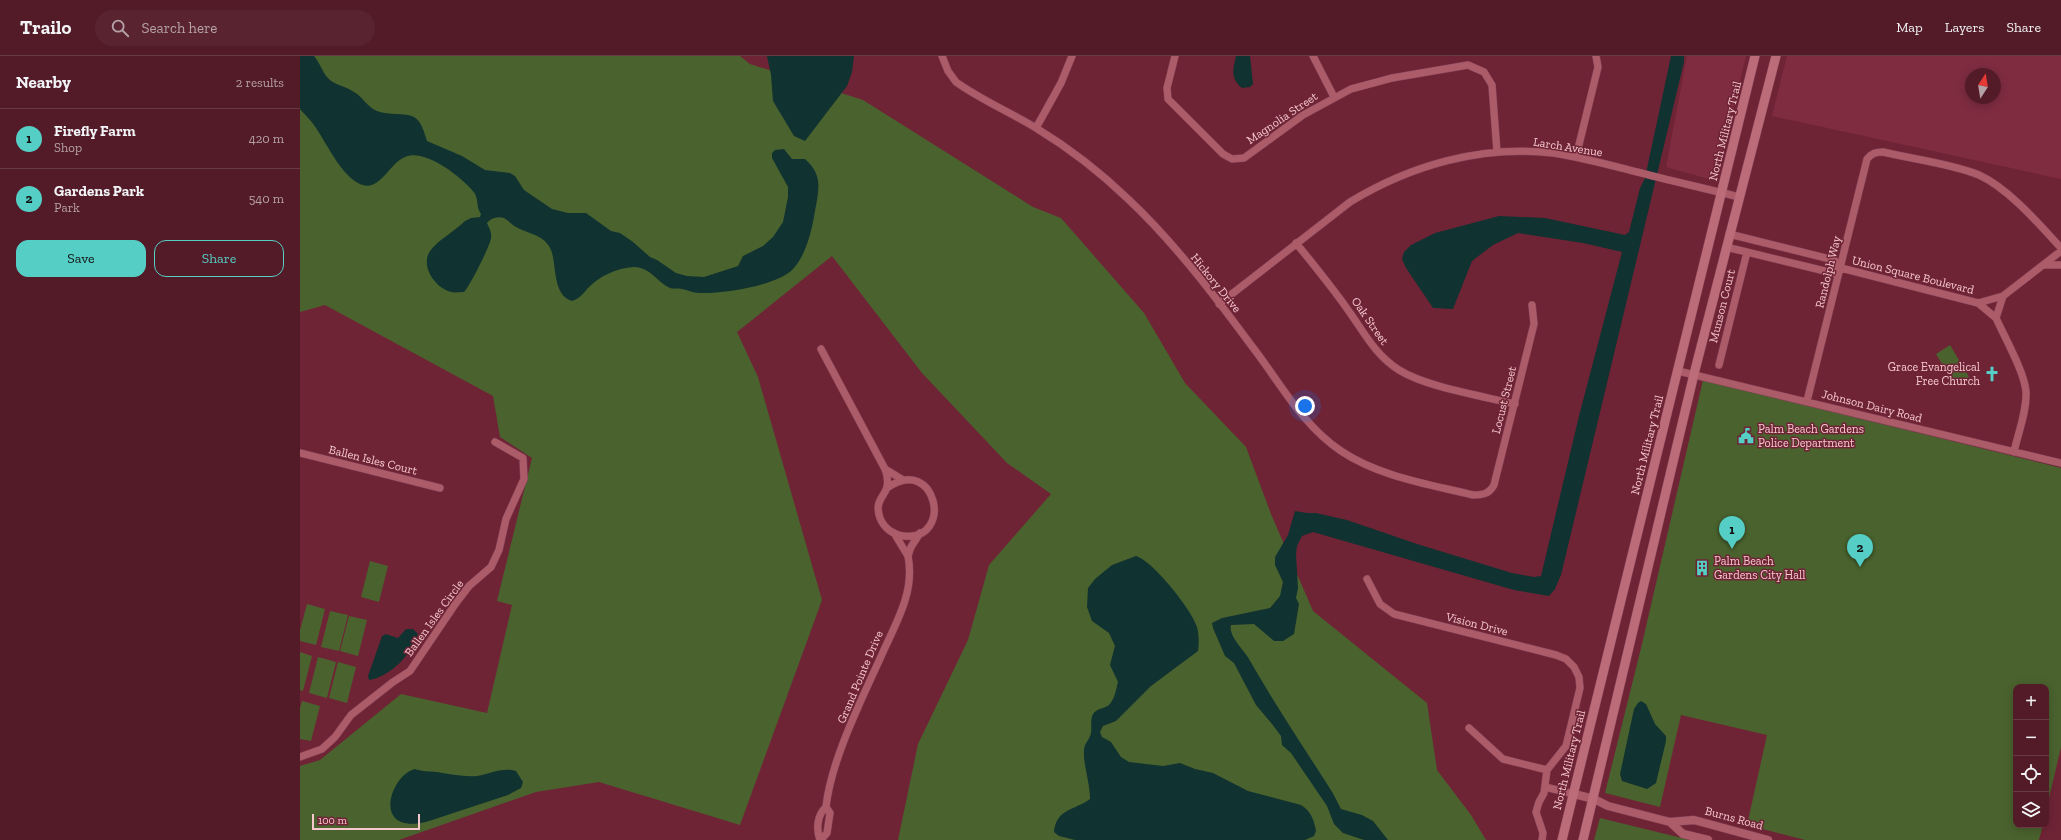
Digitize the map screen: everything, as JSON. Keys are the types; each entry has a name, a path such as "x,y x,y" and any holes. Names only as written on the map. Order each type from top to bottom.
{"main road":[{"name":"North Military Trail","path":"1562,840 1755,56"},
{"path":"1583,840 1594,799 1694,374 1776,56"}],"street":[{"name":"Hickory Drive","path":"942,56 948,71 956,82 1036,128 1082,159 1128,199 1170,243 1219,304 1250,344 1296,409 1310,424 1342,451 1384,472 1473,495 1482,495"},
{"path":"1036,128 1061,82 1072,56"},
{"name":"Magnolia Street","path":"1175,56 1167,88 1168,99 1223,154 1232,159 1244,158 1292,122 1334,97 1378,81 1462,66 1473,66 1484,72 1492,85 1497,152"},
{"path":"1313,56 1334,97"},
{"path":"1576,157 1598,67 1596,56"},
{"name":"Larch Avenue","path":"1219,304 1350,202 1385,182 1428,165 1450,160 1497,152 1529,152 1576,157 1739,197"},
{"name":"Randolph Way","path":"1807,401 1867,159 1875,152 1884,152 1978,175 1996,186 2026,211 2061,248"},
{"name":"Union Square Boulevard","path":"1729,234 1834,260 1840,268 1978,303 2003,296 2061,251"},
{"name":"Oak Street","path":"1296,243 1329,284 1374,349 1388,362 1399,370 1422,381 1515,404"},
{"name":"Union Square Boulevard","path":"1726,247 1833,273 1840,268"},
{"name":"Munson Court","path":"1719,365 1747,252"},
{"path":"2043,265 2061,265"},
{"path":"1996,318 2003,296"},
{"path":"1978,303 1996,318 2022,376 2026,392 2014,452"},
{"name":"Locust Street","path":"1482,495 1491,490 1494,485 1534,324 1532,305"},
{"name":"Grand Pointe Drive","path":"821,349 885,468 886,488 879,501 878,509 883,523 894,533 908,556"},
{"name":"Johnson Dairy Road","path":"1678,371 2061,463"},
{"name":"Ballen Isles Circle","path":"300,757 322,749 336,737 351,715 393,682 410,671 469,586 491,567 499,550 506,519 524,479 523,458 495,442"},
{"name":"Ballen Isles Court","path":"300,453 440,488"},
{"name":"Grand Pointe Drive","path":"820,840 817,832 820,812 826,807 827,794 836,766 856,714 907,598 910,574 908,556 911,547 920,533 930,525 933,519 935,507 931,494 922,485 916,482 903,480 885,468"},
{"path":"886,488 903,480"},
{"path":"894,533 907,536 920,533"},
{"name":"Vision Drive","path":"1368,579 1380,604 1394,614 1561,656 1574,667 1579,677 1580,688 1566,746 1547,770"},
{"path":"1470,728 1503,759 1547,770 1545,787 1536,812 1538,822 1543,833 1542,840"},
{"path":"1545,787 1574,794"},
{"name":"Burns Road","path":"1574,794 1594,799 1608,806 1670,822 1694,820 1768,840"},
{"name":"Burns Road","path":"1670,822 1684,834 1708,840"}],"shaded area":[{"path":"1687,56 1746,56 1716,181 1666,167"},
{"path":"1787,56 2061,56 2061,179 1772,116"}],"green space":[{"path":"300,56 740,56 750,64 863,100 1033,207 1061,218 1144,313 1185,383 1246,447 1271,514 1313,611 1427,703 1437,770 1471,815 1486,840 898,840 918,744 968,640 989,565 1051,494 1007,463 922,373 832,256 737,332 758,377 822,600 740,825 599,782 536,792 399,840 300,840 300,766 320,760 401,694 487,713 512,605 497,601 532,458 500,437 493,396 325,305 300,312"},
{"path":"1950,345 1969,377 1955,386 1936,354"},
{"path":"1703,380 2061,468 2061,747 2049,798 2049,684 2013,684 2013,828 2042,828 2039,840 1805,840 1747,825 1767,735 1681,715 1660,807 1605,793 1642,644"},
{"path":"370,561 388,566 379,602 361,597"},
{"path":"307,604 325,609 316,645 300,641 300,630"},
{"path":"330,611 348,615 339,651 321,647"},
{"path":"349,616 367,620 358,656 340,651"},
{"path":"300,652 312,656 303,691 300,690"},
{"path":"318,657 336,662 327,698 309,693"},
{"path":"338,662 356,667 347,703 329,698"},
{"path":"302,701 320,706 311,741 300,739 300,708"},
{"path":"1600,818 1690,840 1594,840"}],"water":[{"path":"300,56 314,56 325,75 330,80 351,90 377,111 406,115 417,119 421,124 427,141 462,156 485,170 510,173 515,176 524,190 552,209 568,213 586,213 611,231 620,233 650,257 676,273 687,276 704,277 738,266 743,256 763,246 773,237 783,222 788,197 788,187 772,158 772,153 775,150 784,149 792,159 805,159 815,171 817,177 818,196 805,250 797,264 784,276 761,285 748,288 721,292 697,293 670,288 645,269 634,267 621,269 603,276 579,298 572,301 561,293 556,279 553,256 545,241 516,227 504,218 497,217 487,223 491,234 490,242 471,282 464,292 451,292 445,290 431,276 428,270 427,257 437,243 465,221 471,218 480,217 481,214 478,208 476,196 466,184 451,171 422,156 413,155 399,160 378,182 372,185 365,186 351,178 334,158 314,125 300,109"},
{"path":"767,56 854,56 852,72 847,86 805,141 794,136 773,101 771,75"},
{"path":"1236,56 1250,56 1253,84 1250,87 1242,88 1234,77 1233,70"},
{"path":"1671,56 1684,56 1684,62 1561,575 1555,589 1549,596 1514,590 1313,532 1302,536 1297,546 1298,588 1296,598 1299,604 1294,634 1283,641 1274,641 1254,624 1231,625 1234,638 1249,659 1278,708 1331,790 1341,809 1362,815 1373,821 1388,840 1364,840 1343,833 1334,824 1327,806 1291,753 1282,745 1281,736 1256,705 1234,663 1225,656 1212,623 1222,618 1270,608 1280,596 1283,582 1275,565 1275,557 1288,535 1295,511 1316,513 1347,520 1417,544 1512,573 1534,577 1541,576 1579,416 1622,252 1583,243 1518,233 1493,245 1472,261 1453,309 1433,308 1406,268 1402,259 1404,252 1411,245 1435,233 1499,216 1545,218 1625,235 1629,232 1640,188 1645,178"},
{"path":"1136,556 1152,567 1161,576 1188,609 1197,627 1199,639 1198,651 1151,686 1116,721 1103,726 1100,732 1102,737 1111,742 1121,757 1129,762 1163,766 1180,763 1195,769 1213,773 1248,791 1301,805 1310,813 1313,820 1316,831 1314,836 1305,840 1075,840 1059,836 1054,832 1058,819 1062,814 1090,799 1084,748 1091,733 1091,721 1093,714 1111,703 1118,682 1110,665 1115,646 1109,633 1092,621 1087,607 1088,588 1095,579 1112,565"},
{"path":"406,629 413,629 418,634 411,649 392,669 377,678 369,680 368,676 382,636 386,634 398,638"},
{"path":"1641,701 1646,704 1655,724 1666,736 1656,783 1647,789 1622,781 1620,774 1634,709"},
{"path":"415,769 462,776 477,776 501,770 511,770 516,771 523,782 521,788 508,795 426,822 408,824 397,820 392,812 390,802 393,791 399,781 406,773"}],"place":[{"name":"Grace Evangelical Free Church","path":"1992,374"},
{"name":"Palm Beach Gardens Police Department","path":"1746,436"},
{"name":"Firefly Farm","path":"1732,549"},
{"name":"Gardens Park","path":"1860,567"},
{"name":"Palm Beach Gardens City Hall","path":"1702,568"}]}
